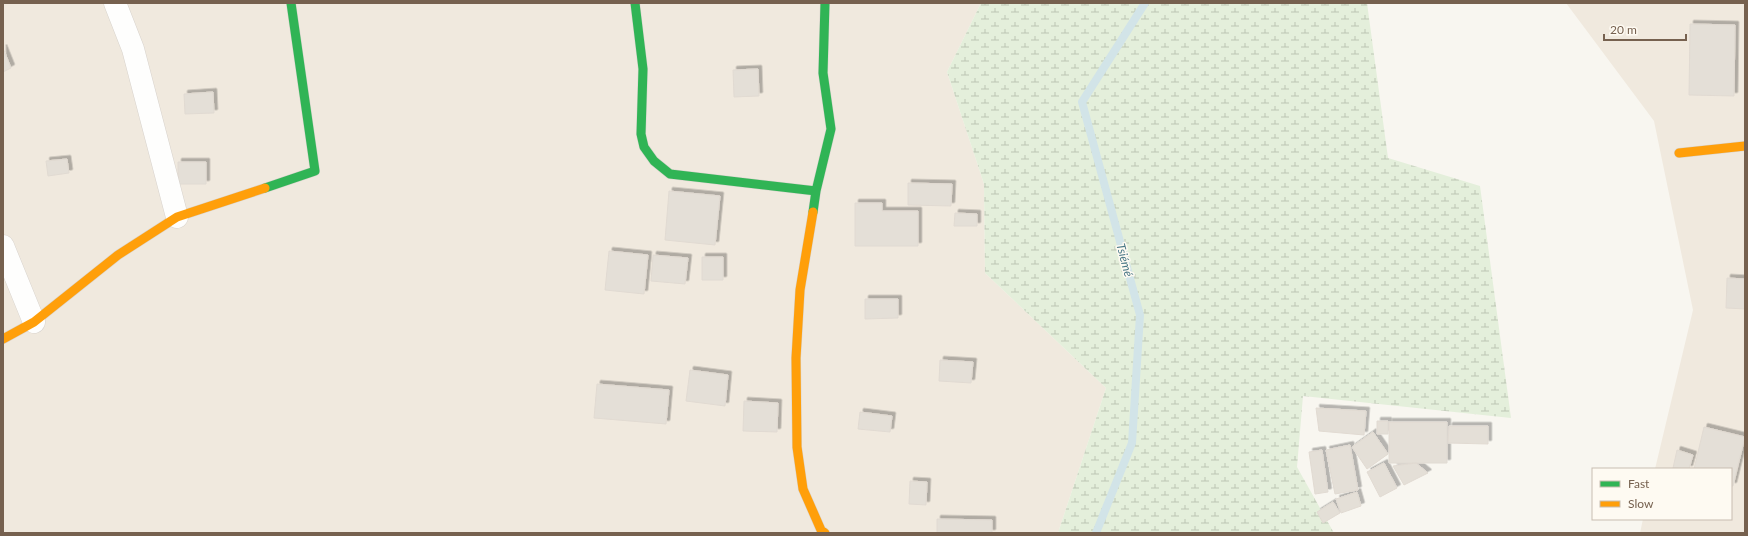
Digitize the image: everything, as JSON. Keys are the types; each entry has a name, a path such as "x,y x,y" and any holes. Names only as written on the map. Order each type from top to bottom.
{"street":[{"path":"115,3 133,49 177,217"},
{"path":"3,339 34,322 118,254 177,217 315,171 291,3"},
{"path":"635,3 643,69 641,134 644,147 654,161 670,174 816,191"},
{"path":"825,533 821,530 803,490 797,447 796,358 800,290 816,191 831,129 823,73 826,3"},
{"path":"1680,153 1745,146"},
{"path":"3,246 34,322"}],"shaded area":[{"path":"3,3 981,3 947,72 984,184 985,273 1106,388 1058,533 3,533"},
{"path":"1566,3 1745,3 1745,533 1640,533 1643,520 1732,520 1732,468 1655,468 1693,310 1654,121"}],"green space":[{"path":"981,3 1367,3 1388,158 1480,186 1511,418 1303,396 1297,467 1334,533 1058,533 1106,388 985,273 984,184 947,72"}],"building":[{"path":"1690,24 1735,25 1734,96 1689,95"},
{"path":"3,48 11,68 3,72"},
{"path":"758,69 759,96 734,97 733,70"},
{"path":"213,92 214,113 185,114 184,94"},
{"path":"67,159 69,173 48,176 46,161"},
{"path":"178,162 206,162 206,184 178,184"},
{"path":"908,183 952,184 951,206 908,205"},
{"path":"669,191 720,196 715,245 665,240"},
{"path":"855,203 882,203 882,211 918,211 918,246 855,246"},
{"path":"955,213 977,214 977,226 954,226"},
{"path":"609,251 648,255 644,294 605,290"},
{"path":"653,255 688,258 685,284 651,281"},
{"path":"702,257 723,257 723,280 702,280"},
{"path":"1727,278 1745,279 1745,309 1726,308"},
{"path":"865,299 898,299 898,318 865,319"},
{"path":"940,360 973,362 971,383 939,381"},
{"path":"690,370 728,375 725,406 686,401"},
{"path":"597,384 669,390 666,424 594,418"},
{"path":"744,401 778,403 777,432 743,431"},
{"path":"1316,408 1366,411 1364,435 1319,431"},
{"path":"860,412 892,416 890,432 858,429"},
{"path":"1377,421 1388,421 1388,434 1377,434"},
{"path":"1389,422 1447,422 1447,463 1389,463"},
{"path":"1449,426 1488,426 1488,444 1448,443"},
{"path":"1704,427 1745,437 1733,486 1732,468 1694,468"},
{"path":"1373,432 1388,454 1367,469 1352,447"},
{"path":"1350,445 1358,490 1335,494 1326,450"},
{"path":"1322,450 1328,492 1315,494 1309,452"},
{"path":"1677,450 1693,455 1689,468 1673,468"},
{"path":"1384,463 1397,488 1380,497 1367,472"},
{"path":"1416,463 1428,473 1404,485 1393,466"},
{"path":"910,481 927,482 926,505 909,504"},
{"path":"1357,492 1361,506 1341,513 1336,499"},
{"path":"1333,502 1340,513 1323,523 1317,512"},
{"path":"937,519 992,520 992,533 937,533"}],"waterway":[{"name":"Tsiémé","path":"1096,533 1132,443 1140,315 1082,102 1145,3"}],"traffic: fast":[{"path":"265,188 315,171 291,3"},
{"path":"635,3 643,69 641,134 644,147 654,161 670,174 816,191"},
{"path":"813,212 816,191 831,129 823,73 825,3"}],"traffic: slow":[{"path":"1679,153 1745,146"},
{"path":"3,339 34,322 118,255 177,217 265,188"},
{"path":"813,212 800,290 796,358 797,447 803,489 821,530 825,533"}]}
